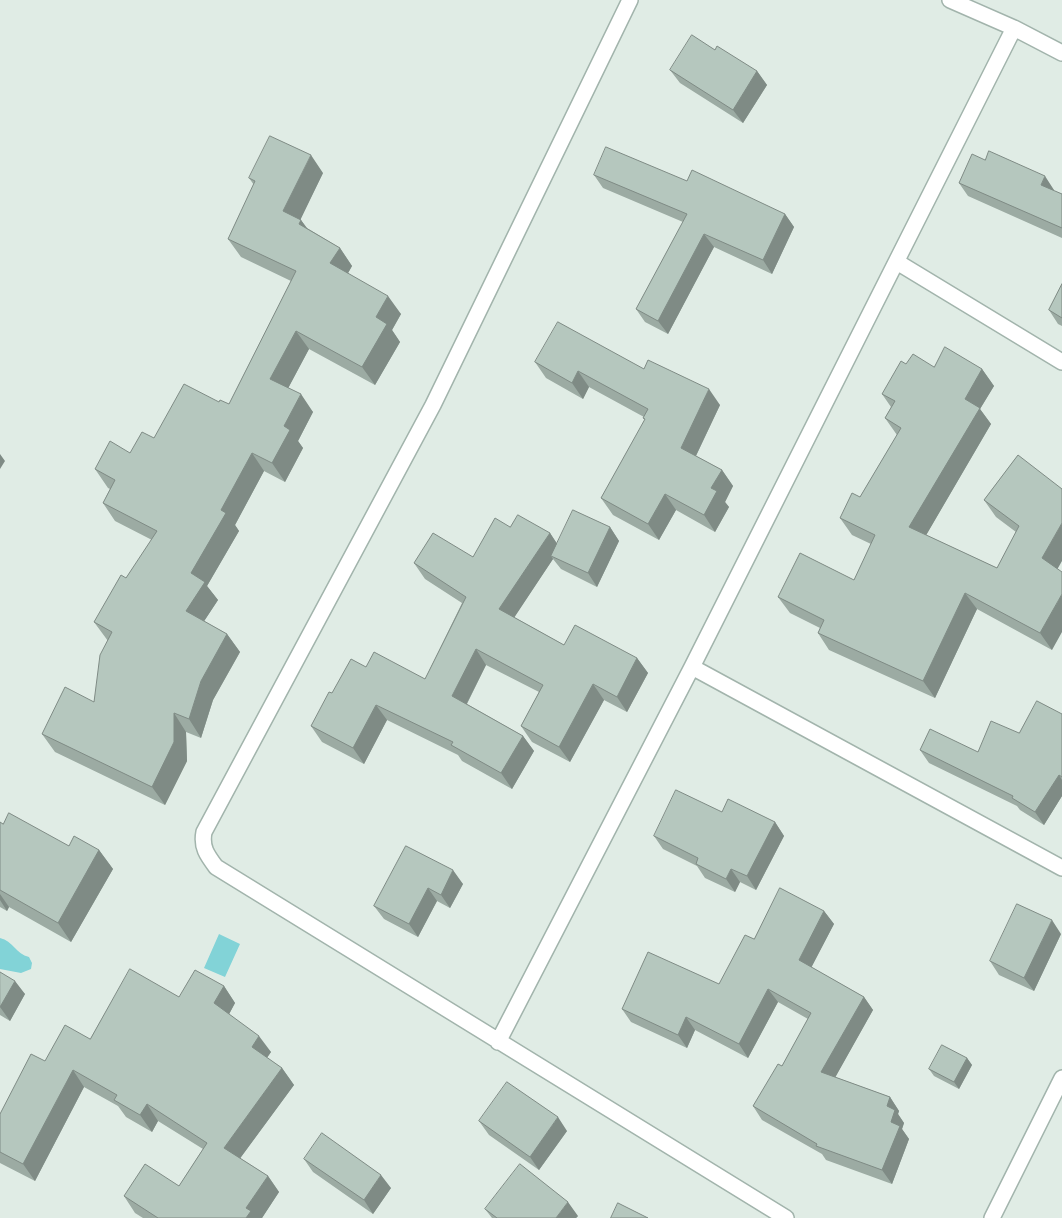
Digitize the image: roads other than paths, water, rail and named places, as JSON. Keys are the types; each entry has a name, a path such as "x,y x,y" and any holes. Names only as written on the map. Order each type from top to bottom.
{"street":[{"path":"630,0 433,405 213,815 202,841 206,854 216,867 786,1218"},
{"path":"950,0 1014,28 1062,53"},
{"path":"498,1042 692,667 1014,28"},
{"path":"897,262 1062,362"},
{"path":"692,667 1062,868"},
{"path":"992,1218 1062,1078"}],"water":[{"path":"219,934 240,944 225,977 204,968"},
{"path":"0,938 29,957 32,963 31,969 21,973 0,969"}]}
